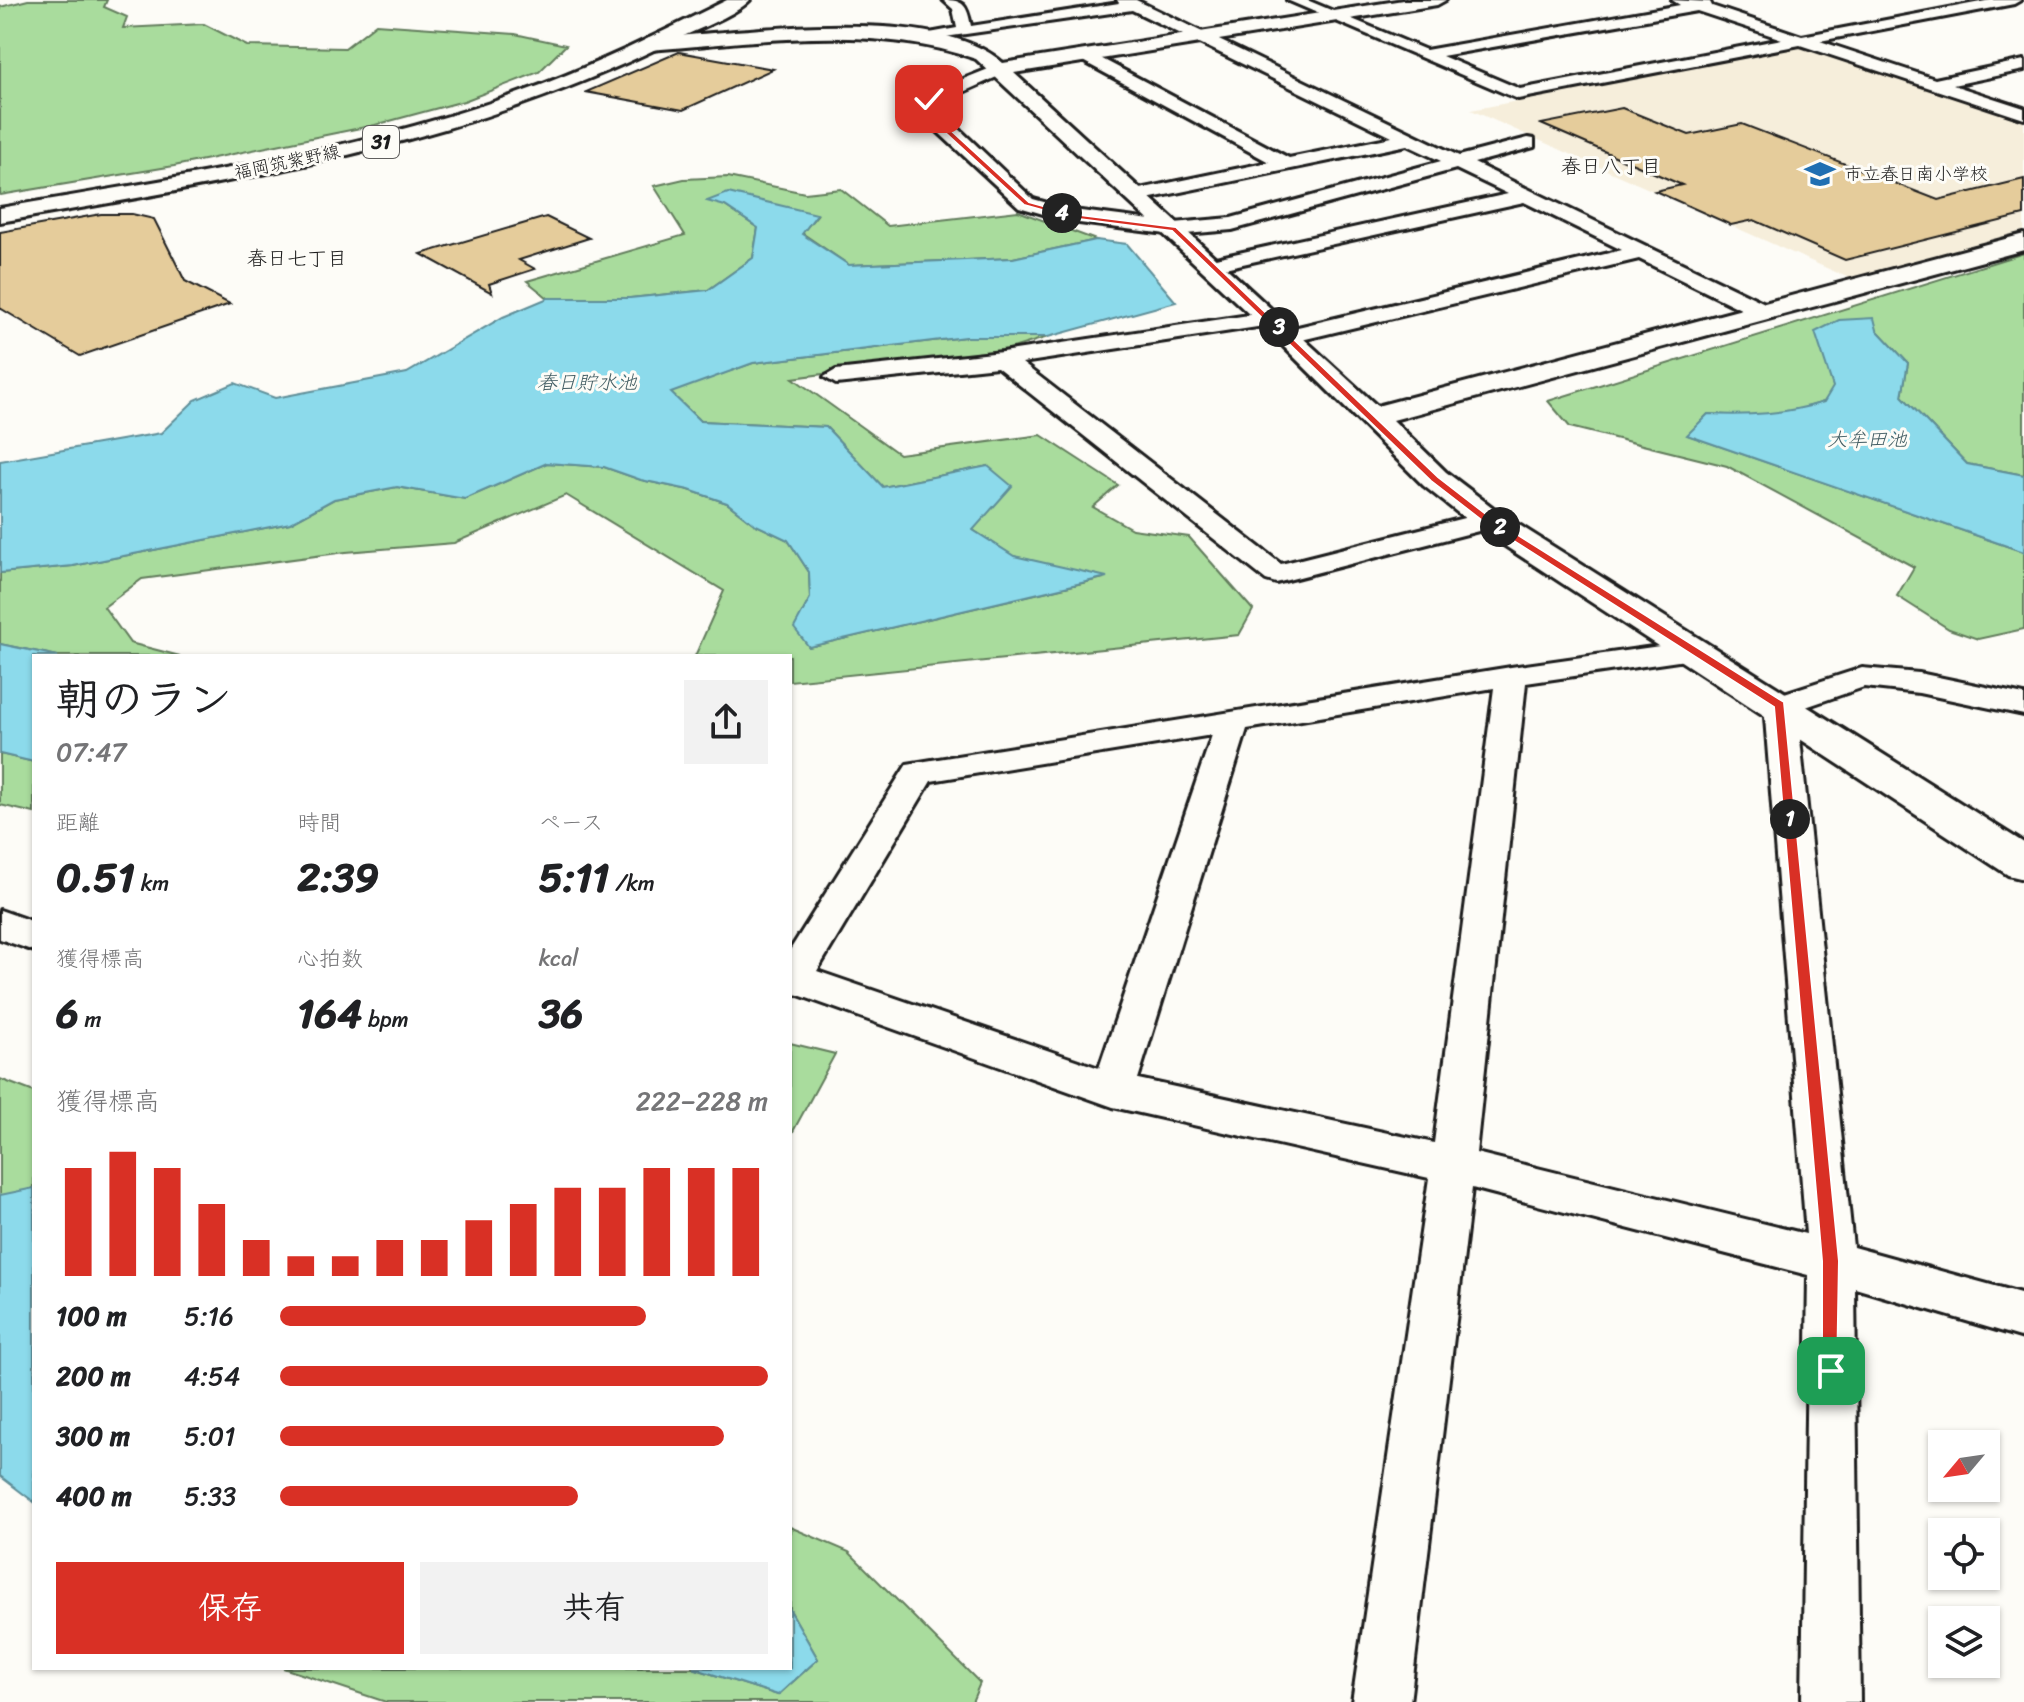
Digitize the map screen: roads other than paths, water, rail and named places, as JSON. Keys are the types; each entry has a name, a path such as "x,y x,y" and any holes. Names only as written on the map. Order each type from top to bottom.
{"street":[{"name":"福岡筑紫野線","path":"0,205 297,153 422,122 542,80 715,0"},
{"name":"福岡筑紫野線","path":"0,215 260,169 394,138 522,100 741,0"},
{"path":"950,0 960,7 965,31"},
{"path":"1294,0 1518,94 2014,0"},
{"path":"1437,0 1002,69 929,99 925,105 930,115 1026,203 1071,216 1174,229 1232,224 1528,143"},
{"path":"1679,0 2024,114"},
{"path":"1423,55 1734,0"},
{"path":"649,44 855,33 929,37 1129,2 1765,312"},
{"path":"929,37 983,55 1002,69 1373,416 1435,479 1488,520 2024,864"},
{"path":"1085,56 1286,164"},
{"path":"1934,84 2024,65"},
{"path":"1137,195 1409,139"},
{"path":"1211,265 1527,196"},
{"path":"1373,416 2024,242"},
{"path":"836,377 1279,328 1642,252"},
{"path":"1002,359 1276,574 1488,520"},
{"path":"792,976 919,772 1511,676 1695,650"},
{"path":"1381,1702 1453,1165 1511,676"},
{"path":"1780,705 1862,677 1919,683 2024,705"},
{"path":"1780,705 1831,1261 1831,1702"},
{"path":"1113,1090 1233,721"},
{"path":"0,924 32,936"},
{"path":"792,978 1113,1090 1453,1165 1831,1261 2024,1316"}],"water":[{"name":"春日貯水池","path":"728,193 817,214 802,234 849,265 1013,258 1096,240 1127,244 1176,302 1048,337 965,337 753,363 671,393 700,421 826,427 883,487 988,466 1012,486 973,530 1014,556 1107,577 809,647 794,628 810,598 809,572 788,540 754,524 727,503 689,490 641,480 604,467 547,463 465,499 397,487 334,499 290,523 73,566 0,573 0,461 161,433 195,400 235,383 275,398 407,373 503,317 548,298 630,298 708,290 753,258 758,228 725,206 707,201"},
{"name":"大牟田池","path":"1874,318 1877,330 1908,363 1902,396 1967,464 2024,475 2024,552 1687,435 1708,414 1767,413 1824,402 1833,387 1815,332 1839,320"},
{"path":"0,644 48,654 32,654 32,762 0,754"},
{"path":"32,1188 32,1500 0,1476 0,1195"},
{"path":"792,1614 818,1659 778,1695 699,1670 792,1670"}],"place":[{"name":"市立春日南小学校","path":"1820,174"}],"district":[{"name":"春日八丁目","path":"1611,166"},
{"name":"春日七丁目","path":"297,258"}]}
